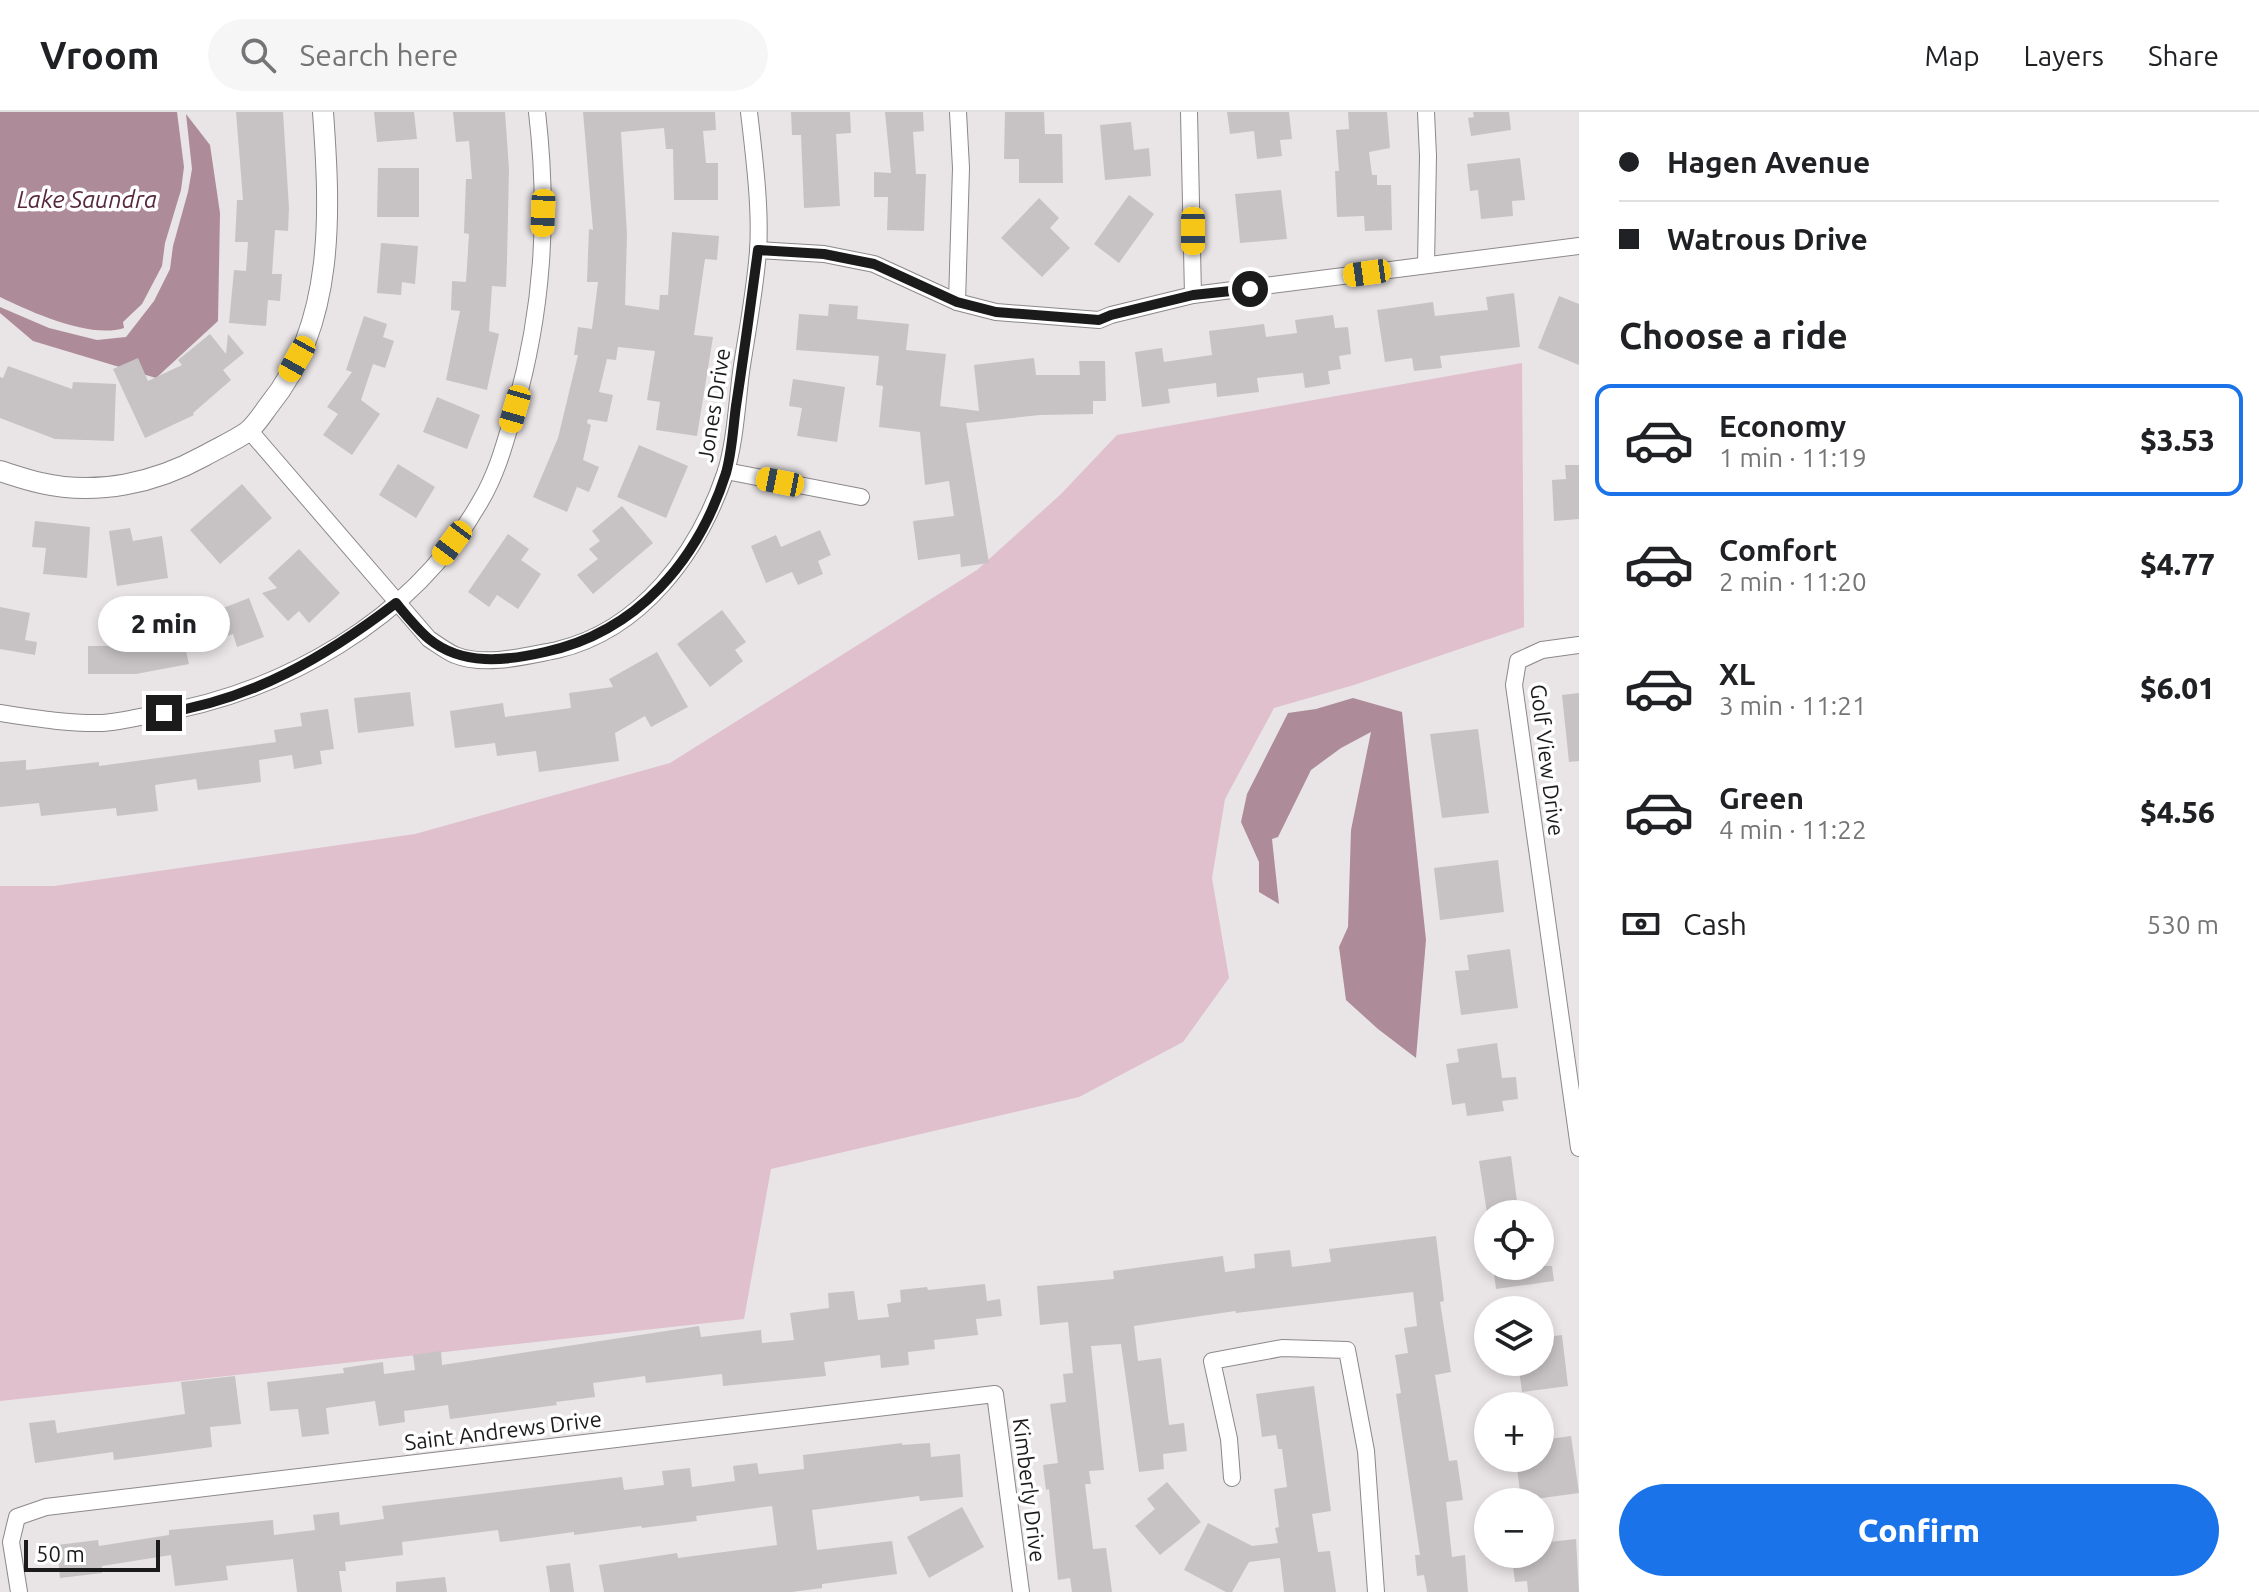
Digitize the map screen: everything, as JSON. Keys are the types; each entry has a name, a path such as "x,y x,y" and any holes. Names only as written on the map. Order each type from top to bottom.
{"street":[{"path":"0,471 42,484 99,489 142,482 185,466 249,430 279,393 297,359 319,295 326,259 323,112"},
{"path":"0,713 101,723 196,708 289,674 343,643 396,603 438,562 481,501 500,461 530,357 544,191 537,112"},
{"name":"Jones Drive","path":"249,430 396,603 429,639 455,655 483,660 524,657 578,645 615,626 645,603 672,576 689,553 726,471 758,250 749,112"},
{"path":"957,302 961,168 958,112"},
{"path":"1189,112 1193,295"},
{"path":"1426,112 1426,265"},
{"path":"758,250 824,254 874,264 957,302 996,312 1099,320 1193,295 1579,246"},
{"path":"726,471 861,497"},
{"name":"Golf View Drive","path":"1579,645 1542,650 1518,661 1514,685 1579,1148"},
{"path":"1232,1478 1229,1439 1212,1361 1282,1348 1347,1350 1366,1451 1376,1592"},
{"name":"Saint Andrews Drive","path":"19,1592 11,1542 17,1517 46,1507 995,1394"},
{"name":"Kimberly Drive","path":"995,1394 1021,1592"}],"shaded area":[{"path":"1522,363 1524,627 1354,685 1274,708 1225,799 1212,878 1229,978 1183,1042 1079,1097 771,1169 744,1319 0,1401 0,886 54,886 415,834 670,763 977,570 1061,494 1117,435"}],"water":[{"name":"Lake Saundra","path":"0,112 177,112 184,167 181,190 165,243 162,266 142,304 123,322 124,328 95,330 78,327 0,297"},
{"path":"186,114 210,145 220,213 218,321 156,378 33,341 0,313 0,307 49,328 97,340 126,337 154,301 170,269 192,169"},
{"path":"1353,698 1402,712 1426,940 1416,1058 1346,1000 1339,947 1348,927 1351,830 1371,732 1341,748 1311,770 1278,837 1272,839 1279,904 1259,892 1259,862 1241,822 1247,794 1288,713"}],"building":[{"path":"236,112 283,112 288,231 275,230 272,274 282,274 280,301 268,300 266,326 229,323 234,270 246,271 248,242 235,242 237,200 243,200"},
{"path":"374,112 414,112 417,139 377,142"},
{"path":"453,112 505,112 509,169 506,287 492,286 489,331 499,334 487,390 446,380 460,311 451,310 452,281 466,282 469,234 464,233 466,179 472,179 469,141 456,142"},
{"path":"583,112 715,112 716,130 703,131 706,163 718,163 718,200 674,200 673,149 666,149 664,128 621,132 627,234 625,305 659,310 660,295 668,295 672,232 719,236 717,260 705,259 694,335 713,337 697,436 656,430 660,402 647,400 655,351 618,347 616,360 607,359 599,392 613,395 607,422 588,419 587,423 591,425 583,460 599,467 589,492 577,487 567,512 533,497 558,438 578,355 574,355 578,327 592,329 598,282 587,282 589,229 593,230"},
{"path":"791,112 850,112 851,133 836,134 840,206 804,208 801,135 792,135"},
{"path":"885,112 923,112 924,131 913,132 916,174 926,174 924,231 887,230 888,197 874,197 874,172 891,173"},
{"path":"1005,112 1044,112 1045,134 1062,134 1063,183 1019,183 1019,159 1004,159"},
{"path":"1227,112 1289,112 1292,139 1280,140 1282,156 1257,159 1254,131 1230,134"},
{"path":"1348,112 1387,112 1390,148 1369,152 1372,175 1377,175 1377,185 1391,185 1392,230 1365,231 1364,216 1337,217 1335,171 1339,171 1336,130 1349,129"},
{"path":"1473,112 1509,112 1511,130 1471,136 1468,118 1474,117"},
{"path":"1131,122 1134,150 1149,148 1151,176 1105,180 1100,125"},
{"path":"1520,158 1525,200 1512,201 1513,216 1481,219 1478,190 1470,191 1467,164"},
{"path":"378,168 419,168 419,217 377,217"},
{"path":"1281,190 1287,239 1240,243 1235,194"},
{"path":"1129,195 1154,214 1119,263 1094,244"},
{"path":"1039,198 1059,218 1050,228 1070,248 1042,277 1001,238"},
{"path":"381,243 418,246 415,284 402,282 401,295 377,293"},
{"path":"1514,293 1520,347 1440,356 1442,368 1414,371 1412,358 1385,362 1377,310 1433,302 1435,316 1488,310 1486,297"},
{"path":"1559,296 1579,304 1579,365 1538,348"},
{"path":"829,304 858,306 857,319 909,324 906,350 946,354 940,406 979,411 974,365 1034,358 1036,375 1080,375 1079,361 1105,361 1106,401 1093,401 1093,414 1040,415 966,423 989,563 961,567 960,554 918,560 913,521 954,516 949,481 925,485 920,432 879,427 883,386 876,385 879,356 796,350 799,314 828,316"},
{"path":"1333,315 1335,328 1348,327 1351,354 1339,356 1341,369 1328,371 1330,384 1305,388 1303,373 1257,378 1259,392 1217,397 1216,383 1168,389 1170,403 1142,407 1135,352 1162,348 1164,362 1212,355 1209,331 1264,324 1266,337 1297,333 1295,320"},
{"path":"364,316 387,324 383,337 394,341 385,368 373,364 361,400 380,414 352,455 323,435 338,414 327,407 352,372 346,370"},
{"path":"210,334 226,354 228,334 244,353 223,370 231,380 194,415 145,438 113,369 138,358 148,381 182,365 178,360"},
{"path":"8,366 72,389 73,382 116,384 114,441 55,439 0,418 0,377 3,378"},
{"path":"793,379 845,387 837,442 797,436 802,408 789,406"},
{"path":"437,397 480,415 467,449 423,432"},
{"path":"639,445 688,466 666,518 617,497"},
{"path":"398,464 435,487 416,518 379,495"},
{"path":"1565,465 1579,465 1579,519 1554,521 1552,480 1566,479"},
{"path":"242,484 272,518 220,564 190,530"},
{"path":"622,506 653,543 593,594 577,575 598,559 589,549 600,541 592,531"},
{"path":"35,521 90,527 87,578 43,574 46,548 32,547"},
{"path":"130,528 133,541 162,536 168,578 117,586 109,531"},
{"path":"820,530 831,555 818,561 823,574 798,585 792,572 766,583 751,546 776,535 781,547"},
{"path":"508,534 529,549 521,560 541,574 518,609 497,595 489,607 468,592"},
{"path":"299,549 340,593 309,623 299,611 288,621 262,593 277,588 268,578"},
{"path":"249,598 264,637 237,647 233,634 186,651 189,664 136,674 88,674 88,646 127,646 124,626 138,623 135,611 163,606 168,630 200,624 197,618"},
{"path":"0,607 30,613 25,640 37,642 35,655 0,649"},
{"path":"722,610 746,642 735,650 743,661 710,687 677,644"},
{"path":"657,652 688,707 651,727 645,716 615,733 619,761 539,772 536,751 497,756 495,743 455,748 450,711 503,703 505,717 571,708 569,693 613,687 609,679"},
{"path":"410,692 414,726 358,733 354,698"},
{"path":"1579,693 1579,761 1569,762 1562,695"},
{"path":"328,709 334,749 320,751 322,764 294,769 292,755 259,760 261,782 198,790 196,779 155,785 158,811 117,816 116,808 41,816 39,803 0,807 0,762 26,760 26,770 99,762 99,766 276,742 274,730 302,726 300,713"},
{"path":"1478,729 1489,813 1442,818 1430,734"},
{"path":"1498,860 1504,912 1440,920 1434,868"},
{"path":"1510,949 1518,1008 1461,1015 1455,971 1469,970 1467,955"},
{"path":"1497,1043 1502,1078 1516,1077 1518,1099 1502,1101 1504,1111 1467,1116 1465,1103 1452,1105 1446,1064 1459,1062 1457,1049"},
{"path":"1511,1156 1517,1200 1485,1200 1479,1161"},
{"path":"1436,1236 1444,1301 1440,1302 1451,1372 1435,1375 1449,1461 1457,1460 1463,1500 1446,1502 1452,1557 1465,1555 1468,1592 1427,1592 1424,1575 1417,1576 1415,1555 1420,1555 1396,1394 1401,1393 1395,1355 1408,1353 1404,1328 1417,1326 1413,1292 1235,1311 1134,1326 1138,1361 1161,1358 1169,1425 1184,1423 1187,1451 1163,1454 1164,1469 1139,1472 1121,1344 1091,1346 1104,1470 1089,1471 1091,1484 1085,1484 1093,1549 1106,1548 1112,1592 1072,1592 1070,1578 1058,1580 1049,1489 1046,1490 1043,1465 1058,1463 1050,1404 1066,1402 1063,1374 1073,1373 1068,1322 1040,1325 1037,1286 1114,1279 1113,1271 1223,1256 1225,1272 1255,1268 1254,1254 1290,1250 1292,1267 1331,1262 1329,1249"},
{"path":"1495,1280 1554,1280 1554,1281 1496,1289"},
{"path":"985,1284 987,1301 1000,1299 1002,1316 976,1319 978,1335 934,1340 935,1349 908,1352 909,1365 881,1368 880,1355 824,1362 826,1376 723,1386 722,1374 646,1383 645,1376 593,1383 595,1397 556,1402 557,1405 450,1419 448,1405 404,1411 405,1422 379,1426 375,1401 326,1408 329,1434 302,1437 298,1409 270,1411 267,1382 344,1373 343,1368 383,1362 384,1374 415,1370 413,1355 441,1351 442,1365 699,1326 701,1337 761,1330 762,1343 794,1340 790,1313 829,1308 828,1293 854,1291 858,1320 889,1317 887,1304 901,1302 900,1290"},
{"path":"1562,1335 1568,1386 1522,1392 1520,1376 1554,1376 1554,1336"},
{"path":"235,1376 241,1424 210,1427 212,1447 114,1460 113,1452 35,1463 29,1423 55,1420 57,1433 185,1414 181,1382"},
{"path":"1314,1386 1331,1511 1312,1514 1318,1552 1330,1551 1336,1592 1284,1592 1280,1558 1249,1562 1232,1592 1226,1592 1184,1570 1208,1523 1252,1546 1278,1543 1274,1489 1287,1487 1282,1449 1278,1449 1276,1435 1262,1437 1256,1394"},
{"path":"1571,1436 1579,1493 1554,1496 1554,1488 1519,1488 1518,1472 1554,1472 1554,1438"},
{"path":"902,1443 930,1443 931,1457 960,1454 963,1497 920,1501 919,1496 812,1510 817,1550 892,1541 897,1574 822,1584 822,1588 792,1592 604,1592 599,1565 677,1553 678,1558 777,1545 772,1506 696,1516 697,1521 574,1535 574,1532 500,1542 498,1530 402,1542 403,1555 345,1562 346,1571 339,1571 342,1592 297,1592 293,1559 226,1566 228,1580 175,1586 171,1555 102,1566 102,1573 60,1578 57,1545 98,1540 99,1546 169,1535 169,1530 273,1520 274,1535 315,1530 313,1515 339,1512 340,1525 384,1519 382,1506 622,1477 624,1490 664,1485 662,1471 690,1468 692,1487 735,1481 733,1466 757,1463 759,1474 804,1469 803,1455"},
{"path":"1167,1482 1201,1522 1160,1555 1135,1526 1155,1509 1147,1499"},
{"path":"962,1507 984,1547 929,1578 907,1537"},
{"path":"1576,1539 1579,1592 1528,1592 1527,1581 1515,1582 1513,1568 1554,1568 1554,1541"},
{"path":"570,1563 574,1592 550,1592 546,1566"},
{"path":"445,1577 447,1592 396,1592 396,1582"}],"route":[{"path":"164,713 196,708 289,674 343,643 396,603 429,639 455,655 483,660 524,657 578,645 615,626 645,603 672,576 689,553 726,471 758,250 824,254 874,264 957,302 1027,316 1099,320 1193,295 1250,289"}]}
